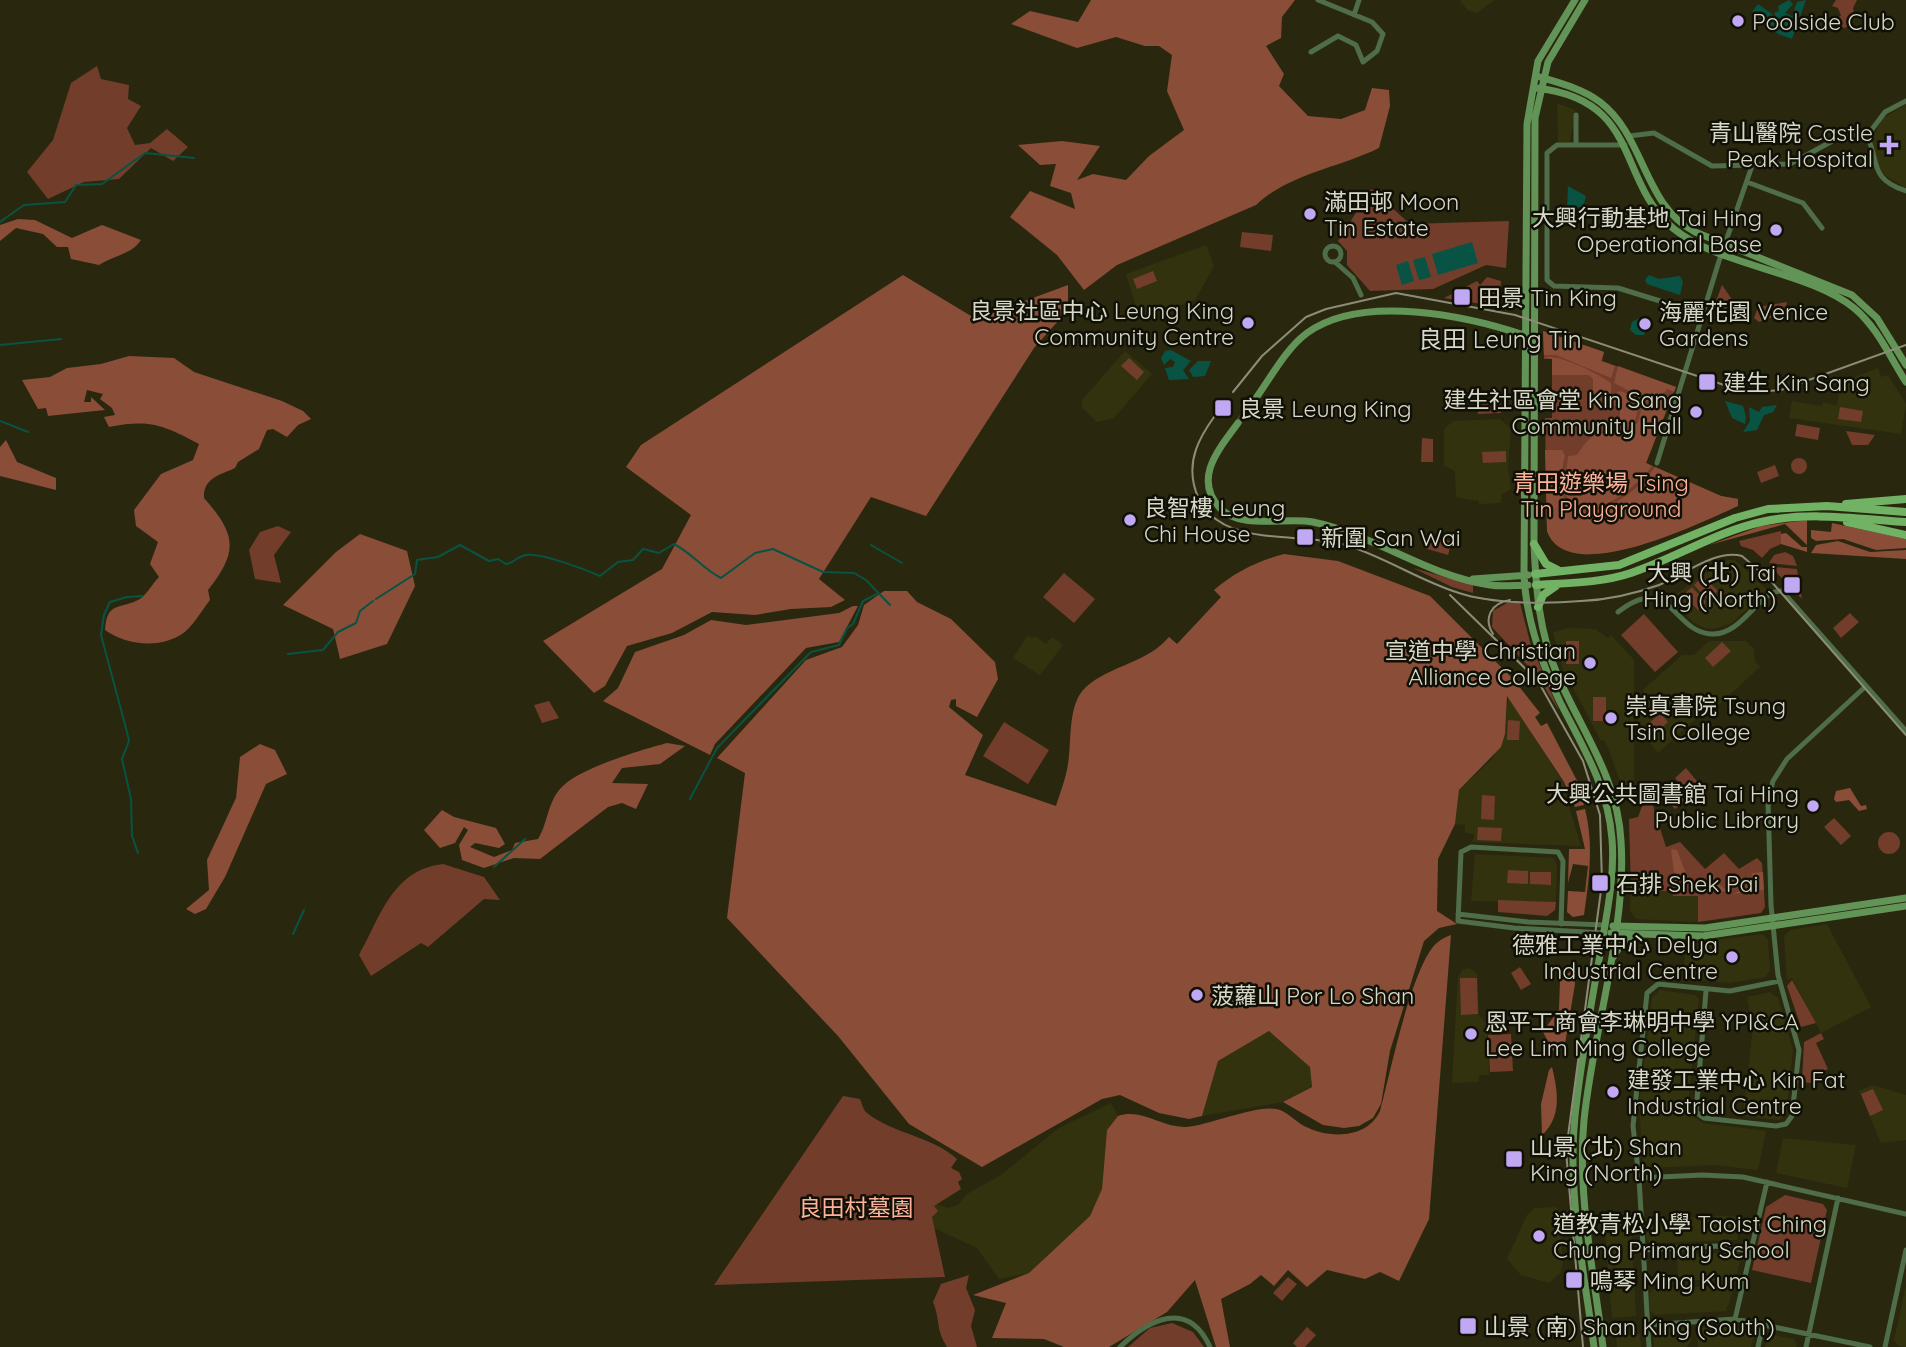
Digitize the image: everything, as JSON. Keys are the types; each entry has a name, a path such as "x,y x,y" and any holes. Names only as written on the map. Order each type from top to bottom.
{"main road":[{"path":"1575,0 1538,61 1527,124 1524,575 1531,621 1543,663 1594,768 1607,804 1613,856 1577,1100 1573,1149 1594,1347"},
{"path":"1585,0 1551,57 1543,78 1535,125 1534,544 1538,607 1556,673 1602,764 1616,802 1622,856 1614,929 1586,1101 1583,1149 1603,1347"},
{"path":"1534,76 1578,89 1598,100 1615,116 1629,136 1658,197 1672,216 1689,229 1852,295 1877,318 1905,360"},
{"path":"1532,88 1590,106 1613,126 1651,200 1665,220 1690,240 1847,303 1869,324 1906,382"},
{"path":"1251,405 1304,335 1321,326 1354,316 1384,310 1406,310 1488,324 1534,339"},
{"path":"1892,360 1905,360"},
{"path":"1238,423 1212,457 1209,468 1212,495 1224,512 1246,519 1301,521 1324,525 1435,570 1490,586 1558,584 1628,574 1762,522 1794,517 1906,522"},
{"path":"1827,506 1906,499"},
{"path":"1471,580 1596,569 1630,561 1724,522 1791,506 1906,512"},
{"path":"1829,517 1906,535"},
{"path":"1534,544 1546,564 1562,572"},
{"path":"1538,607 1546,592 1558,584"},
{"path":"1614,929 1640,934 1703,936 1906,898"},
{"path":"1604,929 1695,929 1906,906"},
{"path":"1609,962 1623,941 1640,934"}],"street":[{"path":"1311,52 1338,36 1356,45 1363,62 1380,46 1382,34 1372,22 1318,0"},
{"path":"1354,15 1359,0"},
{"path":"1629,136 1654,133 1709,165 1795,163 1838,138 1867,136 1885,112 1906,101"},
{"path":"1576,115 1576,145"},
{"path":"1867,136 1874,164 1880,173 1887,182 1906,191"},
{"path":"1625,145 1554,146 1547,153 1546,275 1550,284 1618,288 1702,314"},
{"path":"1657,463 1702,314 1752,166"},
{"path":"1747,182 1803,203 1822,228"},
{"path":"1335,262 1353,278 1361,295"},
{"path":"1618,612 1630,604 1658,599 1668,604 1694,629 1720,634 1735,628 1772,593 1779,590 1786,594 1906,730"},
{"path":"1706,990 1696,1112 1704,1118 1782,1126 1791,1118 1799,1050 1780,981 1767,811 1773,781 1791,754 1866,686"},
{"path":"1458,918 1460,859 1464,849 1553,851 1562,858 1561,924"},
{"path":"1458,918 1514,928 1604,929"},
{"path":"1458,918 1604,929"},
{"path":"1649,1347 1633,1115 1647,993 1658,984 1706,990 1742,990 1780,981"},
{"path":"1639,1178 1724,1175 1767,1182 1906,1214"},
{"path":"1735,1319 1767,1182"},
{"path":"1806,1347 1838,1198"},
{"path":"1643,1250 1716,1246 1751,1251"},
{"path":"1885,1347 1906,1250"},
{"path":"1120,1347 1144,1326 1167,1318 1194,1326 1210,1347"},
{"path":"1648,1325 1735,1319 1870,1347"},
{"path":"1758,1347 1763,1324"}],"shaded area":[{"path":"1460,0 1495,0 1477,13 1467,10"},
{"path":"1557,103 1575,110 1570,142 1558,142"},
{"name":"青山醫院 Castle Peak Hospital","path":"1906,105 1906,188 1881,173 1872,148 1873,137 1883,118"},
{"path":"1206,245 1214,266 1195,300 1140,320 1126,274"},
{"path":"1125,351 1152,374 1114,418 1097,422 1082,408 1082,400"},
{"path":"1878,368 1881,377 1888,375 1906,404 1901,434 1789,418 1792,401 1822,406 1823,402 1837,406 1840,383"},
{"path":"1500,419 1511,429 1508,467 1511,489 1502,494 1501,503 1479,504 1479,501 1459,498 1456,496 1455,471 1444,466 1444,429 1453,421"},
{"path":"1728,560 1735,560 1767,590 1732,623 1714,629 1705,628 1693,622 1671,599 1696,579"},
{"path":"1569,628 1595,629 1608,638 1611,635 1634,660 1634,801 1627,802 1609,750 1604,740 1601,741 1562,667 1553,632"},
{"path":"1028,635 1032,638 1035,636 1046,644 1052,637 1063,645 1040,675 1013,658"},
{"path":"1709,641 1746,641 1754,649 1755,662 1760,667 1711,712 1703,712 1658,753 1640,730 1638,718 1644,689 1682,655 1694,655"},
{"path":"1508,696 1569,792 1565,794 1581,846 1473,842 1474,834 1465,833 1465,825 1455,824 1459,790 1493,758 1505,734"},
{"path":"1475,854 1554,858 1557,865 1556,902 1471,901"},
{"path":"1631,891 1672,891 1673,896 1698,895 1698,922 1636,919 1630,910"},
{"path":"1827,924 1871,1007 1821,1033 1792,978 1787,980 1784,936 1790,930"},
{"name":"德雅工業中心 Delya Industrial Centre","path":"1762,934 1768,939 1770,971 1765,977 1729,983 1683,978 1686,944"},
{"name":"恩平工商會李琳明中學 YPI&CA Lee Lim Ming College","path":"1470,968 1477,974 1479,1016 1487,1023 1489,1075 1479,1075 1479,1082 1452,1083 1458,977 1462,970"},
{"path":"1660,990 1695,995 1699,999 1688,1104 1691,1115 1703,1123 1766,1131 1758,1170 1713,1165 1650,1168 1643,1162 1639,1105 1652,998"},
{"path":"1770,992 1778,998 1793,1050 1786,1115 1779,1120 1743,1116 1753,1028 1747,997"},
{"path":"1269,1031 1310,1066 1312,1086 1283,1102 1202,1116 1218,1061"},
{"path":"1872,1085 1906,1095 1906,1140 1881,1143 1859,1091"},
{"path":"1111,1103 1118,1116 1107,1130 1102,1189 1090,1216 1029,1273 999,1279 977,1248 934,1228 930,1208 937,1204 947,1208 958,1205 967,1194 1001,1175 1059,1128"},
{"path":"1783,1138 1856,1145 1847,1188 1776,1173"},
{"name":"道教青松小學 Taoist Ching Chung Primary School","path":"1557,1207 1563,1262 1561,1272 1549,1283 1521,1275 1507,1259 1527,1215 1535,1208"},
{"path":"1742,1217 1737,1240 1650,1243 1646,1239 1645,1220"},
{"path":"1631,1231 1636,1316 1612,1318 1605,1233"},
{"path":"1677,1254 1736,1254 1740,1260 1736,1280 1678,1280"},
{"path":"1715,1286 1734,1288 1726,1311 1655,1315 1650,1311 1649,1294 1653,1289"},
{"path":"1906,1286 1905,1347 1898,1346 1894,1340"},
{"path":"1723,1326 1750,1330 1754,1336 1751,1347 1698,1347 1697,1327"},
{"path":"1659,1328 1690,1329 1691,1342 1686,1347 1654,1347 1653,1335"},
{"path":"1640,1334 1641,1347 1617,1347 1616,1335"},
{"path":"1773,1335 1794,1339 1797,1347 1765,1347 1767,1339"}],"green space":[{"path":"1091,0 1295,0 1282,17 1281,38 1266,46 1284,74 1279,86 1308,116 1341,119 1365,110 1372,88 1389,90 1390,106 1379,148 1283,186 1256,205 1117,265 1084,290 1057,255 1010,217 1030,191 1075,209 1071,193 1050,186 1056,164 1040,165 1018,145 1062,141 1100,146 1077,180 1093,174 1126,180 1149,156 1184,130 1167,91 1172,55 1159,46 1145,46 1116,37 1077,48 1011,24 1030,11 1078,22"},
{"path":"1836,0 1857,0 1853,8 1855,20 1850,17 1853,22 1845,28 1835,25 1836,17 1841,16 1838,8 1832,6"},
{"path":"97,66 101,79 129,85 128,99 141,106 127,128 135,145 150,143 167,129 188,147 173,161 151,148 119,179 84,182 48,199 27,172 53,140 71,83"},
{"path":"1371,189 1410,224 1509,221 1506,268 1486,265 1433,289 1370,291 1347,265 1347,251 1338,241"},
{"path":"18,219 35,220 72,238 102,225 141,240 127,252 99,265 71,259 68,247 57,247 43,234 16,228 0,241 0,225"},
{"path":"1242,232 1273,235 1271,251 1240,247"},
{"path":"1153,271 1157,281 1137,289 1133,279"},
{"path":"903,275 976,319 1068,285 1068,310 1034,348 926,516 871,497 819,579 845,600 831,607 791,609 755,615 712,612 672,633 627,646 605,686 594,693 543,641 662,569 691,515 626,467 641,445"},
{"path":"1487,277 1501,281 1500,307 1444,298 1477,281 1480,285"},
{"path":"1722,285 1731,298 1726,310 1716,310 1714,306"},
{"path":"1787,302 1785,313 1759,322 1754,318 1758,307"},
{"name":"青田遊樂場 Tsing Tin Playground","path":"1543,331 1604,352 1602,361 1676,387 1646,463 1721,496 1738,499 1738,506 1667,536 1607,553 1580,554 1560,547 1547,531 1545,418 1552,418 1552,359 1544,359"},
{"path":"1543,331 1604,352 1601,361 1615,366 1611,378 1556,355 1544,355"},
{"path":"129,356 174,358 194,372 282,401 303,411 311,419 298,425 287,437 273,429 267,430 259,449 238,462 235,468 213,478 206,486 204,498 228,533 229,554 208,590 210,600 193,623 186,631 163,642 143,643 123,639 105,630 106,621 116,607 140,599 159,577 150,564 158,542 136,526 134,510 161,474 193,460 199,444 156,425 109,427 104,417 115,415 112,408 100,399 103,394 87,390 84,402 91,402 91,397 105,410 48,416 46,408 38,409 22,380 50,377 67,368 101,364"},
{"path":"1544,357 1569,362 1597,374 1611,383 1611,394 1593,397 1593,379 1589,375 1552,375 1552,359"},
{"path":"1129,358 1144,372 1137,380 1121,366"},
{"path":"1618,366 1676,387 1674,392 1667,389 1641,404 1633,393 1614,383"},
{"path":"1619,391 1632,398 1637,410 1635,420 1627,428 1620,429 1620,406 1608,406 1608,402"},
{"path":"1672,396 1646,463 1652,466 1637,483 1603,505 1580,508 1570,503 1564,490 1568,456 1577,455 1594,436 1629,431 1638,422 1642,407"},
{"path":"1478,401 1501,401 1501,413 1478,414"},
{"path":"1840,407 1863,411 1861,422 1838,419"},
{"path":"1797,424 1820,428 1818,440 1795,436"},
{"path":"1846,431 1875,435 1868,445 1852,445"},
{"path":"1422,438 1433,439 1433,462 1421,462"},
{"path":"6,440 17,462 56,478 56,490 0,476 0,447"},
{"path":"1545,450 1562,450 1565,455 1562,483 1566,501 1576,510 1590,511 1624,497 1655,467 1721,496 1738,499 1738,506 1696,525 1636,546 1607,553 1580,554 1560,547 1547,531"},
{"path":"1506,451 1506,462 1483,463 1482,452"},
{"path":"1799,458 1805,460 1805,472 1799,474 1793,472 1791,466 1793,460"},
{"path":"1775,465 1779,476 1761,483 1757,472"},
{"path":"1807,520 1807,545 1785,524 1709,545 1761,526"},
{"path":"1832,523 1906,539 1906,548 1876,550 1843,539 1816,541 1811,538 1811,530 1831,532"},
{"path":"278,526 291,532 274,555 281,583 255,579 249,550 260,532"},
{"path":"1781,531 1781,544 1770,549 1762,558 1753,550 1741,546 1739,541"},
{"path":"1786,533 1802,547 1807,547 1807,552 1781,544 1781,534"},
{"path":"360,534 407,551 415,586 387,644 340,659 333,629 283,605 336,552"},
{"path":"1428,534 1452,542 1448,555 1424,548"},
{"path":"1838,541 1870,552 1906,550 1906,559 1811,553 1816,545"},
{"path":"1785,552 1793,556 1797,566 1769,563 1774,555"},
{"path":"1284,554 1338,561 1430,596 1514,680 1540,713 1535,717 1541,726 1547,723 1585,796 1582,797 1584,805 1575,807 1564,782 1507,696 1505,734 1501,747 1459,790 1455,824 1438,859 1437,911 1457,924 1439,928 1424,941 1390,1051 1381,1104 1373,1118 1359,1126 1344,1128 1323,1125 1283,1102 1312,1087 1310,1067 1269,1031 1218,1061 1202,1116 1189,1119 1159,1113 1120,1095 1102,1099 982,1167 909,1124 838,1036 727,918 745,773 717,758 806,660 842,647 858,625 864,605 884,591 907,591 917,602 951,619 995,662 998,679 977,717 956,706 956,699 951,700 949,707 983,735 965,775 1056,806 1067,769 1073,713 1080,694 1086,687 1150,653 1169,637 1177,644 1221,597 1214,590 1247,568"},
{"path":"1413,568 1473,585 1473,593 1452,587"},
{"path":"1772,568 1797,569 1802,599"},
{"path":"1064,573 1095,599 1074,623 1043,597"},
{"path":"1703,576 1718,591 1708,600 1694,585"},
{"path":"1692,587 1706,602 1698,610 1683,595"},
{"path":"1507,603 1520,603 1530,642 1559,711 1539,678 1492,627 1493,611"},
{"path":"858,606 839,642 806,648 715,744 710,755 603,701 618,688 635,652 684,635 711,620 746,625 839,613"},
{"path":"1850,613 1859,622 1841,638 1833,628"},
{"path":"1644,614 1678,652 1655,672 1621,635"},
{"path":"1566,641 1579,641 1579,664 1566,664"},
{"path":"1722,642 1731,651 1713,667 1705,658"},
{"path":"1593,697 1606,697 1606,721 1593,721"},
{"path":"549,701 559,718 542,723 534,705"},
{"path":"1660,713 1668,722 1652,737 1644,728"},
{"path":"1508,720 1520,721 1519,740 1507,740"},
{"path":"1004,722 1049,750 1028,784 983,756"},
{"path":"667,743 685,746 660,764 622,768 612,783 648,784 636,809 622,803 608,807 540,859 514,858 484,868 462,860 459,845 468,830 464,827 455,843 440,848 424,830 442,810 454,817 496,828 505,844 499,848 475,843 470,847 494,857 512,850 515,843 538,839 552,801 560,789 580,774 610,761"},
{"path":"260,744 275,750 287,774 266,784 225,877 206,909 195,914 186,909 209,890 207,860 236,798 240,757"},
{"path":"1686,768 1701,786 1691,796 1675,778"},
{"path":"1669,783 1685,801 1675,809 1659,792"},
{"path":"1850,788 1861,806 1866,805 1867,809 1859,811 1849,800 1836,802 1836,791"},
{"path":"1648,790 1666,847 1680,842 1705,869 1724,853 1739,869 1757,858 1762,863 1765,907 1761,913 1698,922 1698,896 1673,896 1672,891 1631,891 1629,819 1638,817"},
{"path":"1482,795 1495,796 1494,820 1481,819"},
{"path":"1585,809 1590,849 1588,888 1584,915 1573,917 1567,912 1568,891 1585,892 1588,866 1573,864 1568,883 1569,849 1585,849 1576,811"},
{"path":"1834,818 1851,836 1841,845 1824,827"},
{"path":"1478,827 1502,828 1501,841 1477,840"},
{"path":"1889,832 1897,835 1900,843 1897,851 1889,854 1881,851 1878,843 1881,835"},
{"path":"1671,849 1677,850 1688,879 1715,882 1731,893 1675,881"},
{"path":"443,864 484,877 500,900 484,899 428,947 421,943 371,976 359,955 390,897 411,875"},
{"path":"1508,870 1528,871 1528,884 1507,883"},
{"path":"1530,872 1551,872 1551,885 1530,884"},
{"path":"1763,872 1764,890 1733,894 1749,886 1752,873"},
{"path":"1498,900 1556,902 1555,910 1547,916 1498,912"},
{"path":"1451,935 1429,1219 1399,1281 1380,1272 1365,1279 1327,1270 1307,1287 1288,1270 1274,1286 1261,1275 1221,1299 1230,1347 1216,1347 1195,1280 1167,1312 1109,1347 1064,1347 1044,1339 992,1338 1006,1303 973,1295 1029,1273 1090,1216 1102,1189 1107,1130 1118,1116 1135,1114 1169,1125 1186,1127 1245,1112 1276,1109 1304,1126 1336,1134 1357,1131 1374,1120 1380,1111 1414,985 1430,951 1442,939"},
{"path":"1520,967 1531,984 1521,990 1511,973"},
{"path":"1574,969 1575,984 1565,1044 1553,1051 1543,1032 1559,1009 1560,980"},
{"path":"1460,978 1477,978 1478,1014 1461,1015"},
{"path":"1792,980 1816,1023 1801,1027 1787,986"},
{"path":"1821,1033 1824,1039 1816,1043 1828,1069 1812,1072 1811,1083 1802,1082 1804,1042"},
{"path":"1511,1034 1513,1071 1490,1072 1488,1035"},
{"path":"1552,1067 1557,1094 1556,1112 1542,1135 1541,1104"},
{"path":"1873,1089 1883,1110 1870,1116 1861,1094"},
{"name":"良田村墓園","path":"843,1096 860,1099 866,1112 878,1120 935,1145 957,1159 951,1168 959,1172 962,1179 958,1182 961,1189 934,1206 938,1211 932,1217 945,1277 714,1285"},
{"path":"1785,1195 1823,1204 1827,1210 1811,1283 1752,1270 1766,1207"},
{"path":"969,1275 966,1288 975,1310 971,1326 977,1347 947,1347 941,1335 933,1302 941,1284"},
{"path":"1288,1277 1297,1284 1282,1301 1273,1293"},
{"path":"1172,1323 1193,1332 1204,1347 1128,1347 1150,1328"},
{"path":"1307,1327 1316,1335 1305,1347 1297,1347 1293,1343"}],"water":[{"path":"1789,0 1793,4 1785,13 1792,16 1797,2 1806,0 1792,39 1778,34 1752,12 1758,4 1776,17 1774,13 1779,11 1778,6"},
{"path":"1568,186 1586,196 1583,207 1567,208"},
{"path":"1472,242 1478,263 1438,275 1432,254"},
{"path":"1425,257 1431,277 1419,280 1413,260"},
{"path":"1408,261 1414,281 1402,285 1396,265"},
{"path":"1649,275 1659,279 1680,276 1683,282 1680,295 1647,284 1645,280"},
{"path":"1643,316 1649,318 1644,335 1636,335 1630,330 1632,322"},
{"path":"1171,350 1191,361 1183,370 1189,379 1169,380 1165,368 1173,367 1175,362 1170,359 1164,365 1161,358 1165,351"},
{"path":"1198,361 1211,361 1205,376 1193,377 1189,370"},
{"path":"1725,401 1743,406 1745,424 1732,418"},
{"path":"1777,405 1773,412 1764,415 1757,430 1743,432 1750,421 1749,407 1759,412 1762,407"}],"waterway":[{"path":"0,222 24,205 65,202 76,185 102,184 145,153 194,158"},
{"path":"0,345 61,339"},
{"path":"0,421 28,432"},
{"path":"376,599 415,574 417,560 438,557 460,545 489,561 498,559 506,564 523,556 542,556 600,576 618,562 633,560 643,549 659,553 674,544 721,578 755,553 773,549 823,572 854,573 866,580 890,605"},
{"path":"871,545 902,563"},
{"path":"690,799 717,748 811,652 839,645 847,628 853,624 863,601 877,594"},
{"path":"138,853 132,836 131,799 122,759 129,741 101,635 104,615 110,602 143,596"},
{"path":"288,654 323,650 338,632 356,623 360,611 373,601"},
{"path":"494,867 525,839"},
{"path":"293,934 304,910"}],"tunnel":[{"path":"1238,423 1251,405"}],"tram line":[{"path":"1233,392 1262,356 1306,317 1326,309 1396,293 1515,315 1748,393 1781,390 1906,345"},
{"path":"1214,417 1196,449 1192,466 1194,485 1203,506 1218,521 1258,534 1346,545 1472,597 1536,603 1611,598 1659,585 1710,559 1742,556 1770,580 1906,735"},
{"path":"1450,595 1538,681 1583,761 1600,815 1602,883 1566,1151 1583,1347"},
{"path":"1493,634 1489,622 1491,612 1498,604 1510,600"}],"place":[{"name":"Poolside Club","path":"1738,21"},
{"name":"青山醫院 Castle Peak Hospital","path":"1889,145"},
{"name":"滿田邨 Moon Tin Estate","path":"1310,214"},
{"name":"大興行動基地 Tai Hing Operational Base","path":"1776,230"},
{"name":"田景 Tin King","path":"1462,297"},
{"name":"良景社區中心 Leung King Community Centre","path":"1248,323"},
{"name":"海麗花園 Venice Gardens","path":"1645,324"},
{"name":"建生 Kin Sang","path":"1707,382"},
{"name":"良景 Leung King","path":"1223,408"},
{"name":"建生社區會堂 Kin Sang Community Hall","path":"1696,412"},
{"name":"良智樓 Leung Chi House","path":"1130,520"},
{"name":"新圍 San Wai","path":"1305,537"},
{"name":"大興 (北) Tai Hing (North)","path":"1792,585"},
{"name":"宣道中學 Christian Alliance College","path":"1590,663"},
{"name":"崇真書院 Tsung Tsin College","path":"1611,718"},
{"name":"大興公共圖書館 Tai Hing Public Library","path":"1813,806"},
{"name":"石排 Shek Pai","path":"1600,883"},
{"name":"德雅工業中心 Delya Industrial Centre","path":"1732,957"},
{"name":"菠蘿山 Por Lo Shan","path":"1197,995"},
{"name":"恩平工商會李琳明中學 YPI&CA Lee Lim Ming College","path":"1471,1034"},
{"name":"建發工業中心 Kin Fat Industrial Centre","path":"1613,1092"},
{"name":"山景 (北) Shan King (North)","path":"1514,1159"},
{"name":"道教青松小學 Taoist Ching Chung Primary School","path":"1539,1236"},
{"name":"鳴琴 Ming Kum","path":"1574,1280"},
{"name":"山景 (南) Shan King (South)","path":"1468,1326"}],"district":[{"name":"良田 Leung Tin","path":"1500,339"}]}
